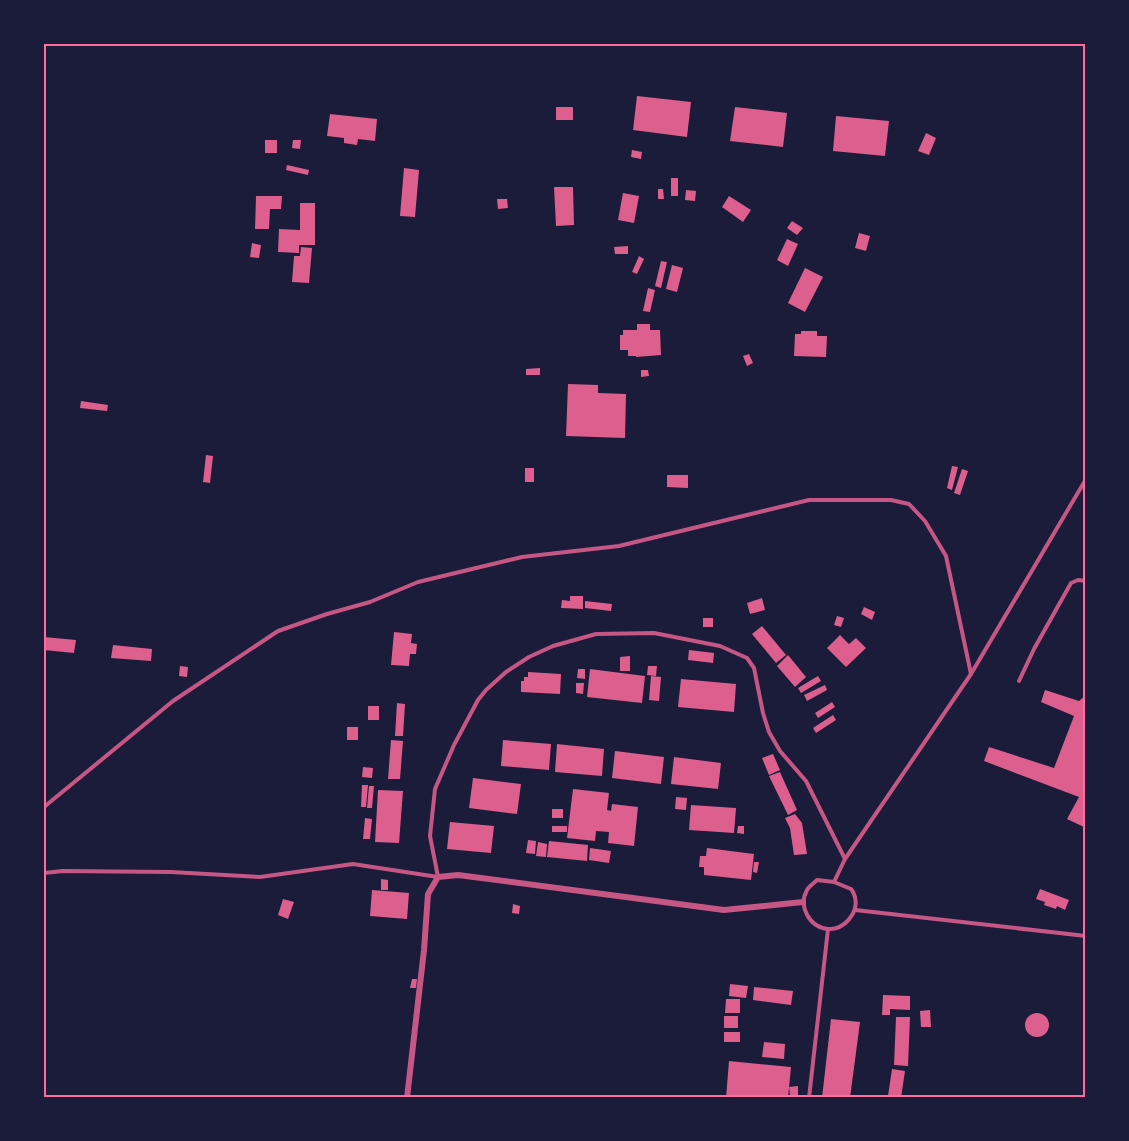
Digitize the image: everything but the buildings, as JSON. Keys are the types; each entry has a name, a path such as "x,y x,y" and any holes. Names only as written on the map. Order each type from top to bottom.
{"street":[{"path":"407,1098 428,894 438,877 458,875 724,910 803,902"}],"lane":[{"path":"834,882 845,859 971,674 1086,479"},
{"path":"44,807 173,702 278,631 370,602 418,582 522,557 619,546 809,500 891,500 909,504 925,521 946,556 971,674"},
{"path":"1019,681 1071,583 1078,580 1086,581"},
{"path":"44,873 171,872 260,877 353,864 438,877 430,836 435,789 454,745 478,700 517,663 553,646 596,634 654,633 720,646 747,658 754,668 769,732 780,751 806,781 845,859"},
{"path":"817,880 834,882 851,888 856,899 855,910 849,920 840,927 828,929 815,925 806,915 803,902 807,889 817,880"},
{"path":"855,910 1086,936"},
{"path":"809,1098 828,929"}]}
